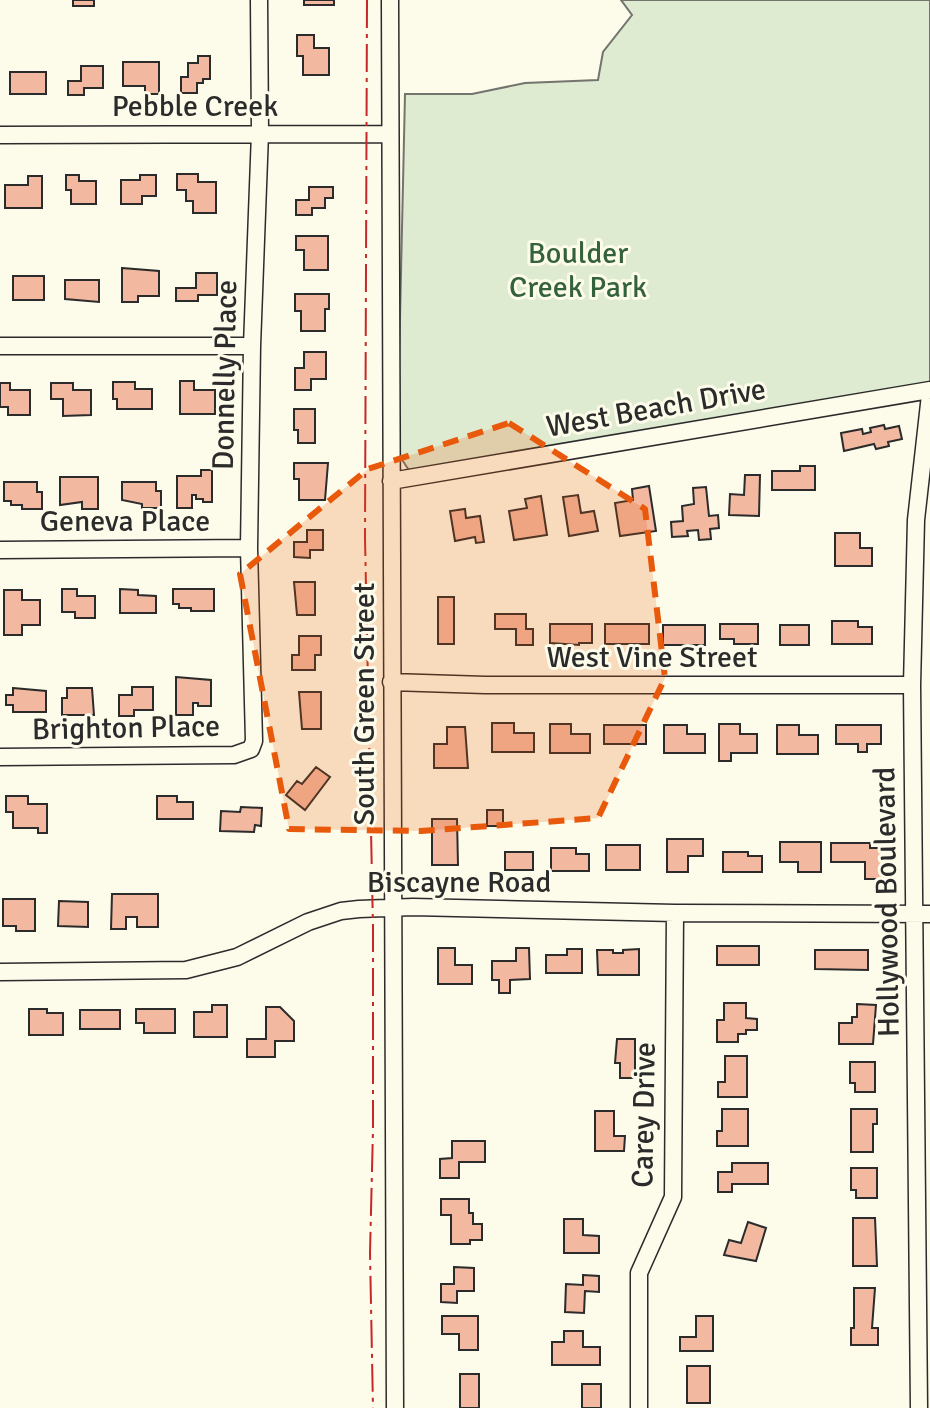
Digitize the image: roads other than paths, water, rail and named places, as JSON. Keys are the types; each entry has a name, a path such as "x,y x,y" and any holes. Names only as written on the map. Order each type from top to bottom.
{"street":[{"name":"Donnelly Place","path":"251,749 255,732 249,548 260,133 259,0"},
{"name":"South Green Street","path":"390,0 395,1408"},
{"name":"Pebble Creek","path":"0,135 390,134"},
{"path":"0,346 252,346"},
{"name":"West Beach Drive","path":"391,481 930,392"},
{"name":"Hollywood Boulevard","path":"919,1408 923,914 912,685 916,520 930,392"},
{"name":"Geneva Place","path":"0,550 249,548"},
{"name":"West Vine Street","path":"391,682 912,685"},
{"name":"Brighton Place","path":"0,757 234,755 251,749"},
{"name":"Biscayne Road","path":"0,972 186,970 237,957 308,922 341,911 393,908 923,914"},
{"name":"Carey Drive","path":"639,1408 639,1273 673,1197 675,913"}],"park label":[{"name":"Boulder Creek Park","path":"578,270"}]}
